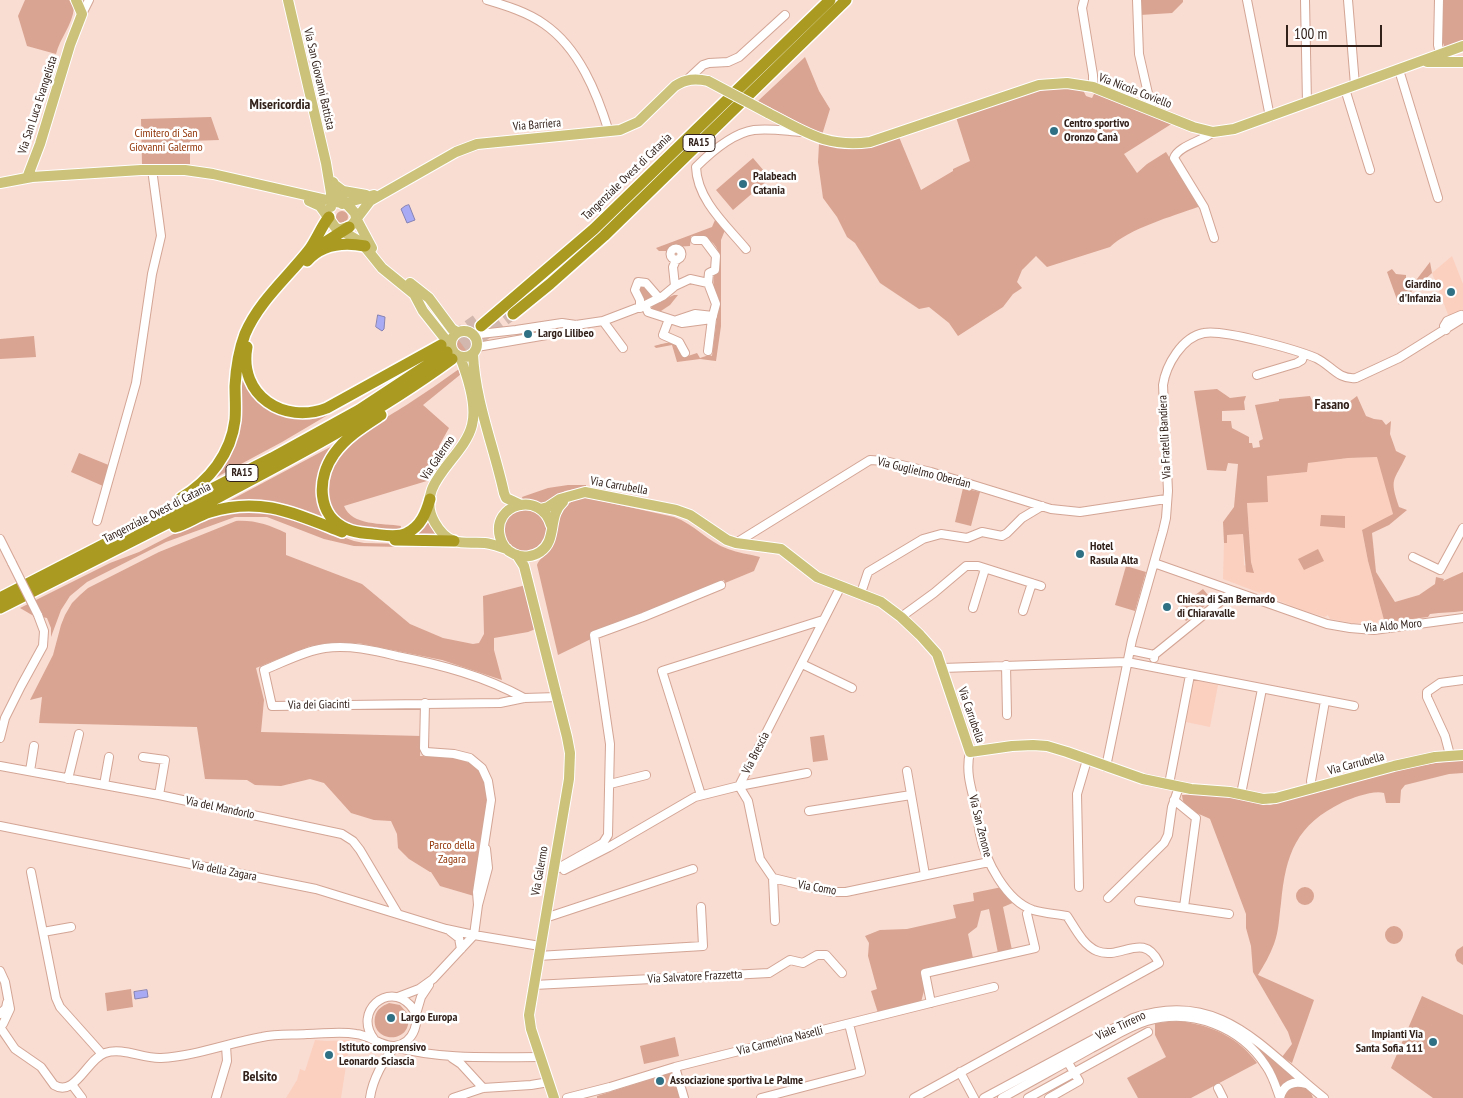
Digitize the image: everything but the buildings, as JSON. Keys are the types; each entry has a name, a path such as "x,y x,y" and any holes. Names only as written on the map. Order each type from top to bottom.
{"highway":[{"name":"Tangenziale Ovest di Catania","path":"479,323 515,298 594,229 830,0"},
{"name":"Tangenziale Ovest di Catania","path":"515,321 550,284 604,236 846,0"},
{"path":"30,583 69,557 182,498 202,483 214,470 223,457 233,430 238,362 242,344 250,324 267,298 310,248 334,210"},
{"path":"351,224 327,241 313,254 267,306 248,339 246,357 248,375 257,391 271,404 293,413 308,413 321,410 451,354"},
{"path":"313,254 321,249 337,244 365,246"},
{"name":"Tangenziale Ovest di Catania","path":"0,598 272,458 359,410 451,354"},
{"name":"Tangenziale Ovest di Catania","path":"0,608 269,471 338,432 427,377 451,354"},
{"path":"430,499 422,519 415,528 405,534 383,535 363,533 346,529 331,518 323,503 322,481 329,462 350,437 451,354"},
{"path":"142,537 178,527 202,515 220,509 250,505 291,511 360,537 382,540 454,541"}],"main road":[{"path":"76,0 82,14"},
{"name":"Via San Giovanni Battista","path":"288,0 326,168"},
{"name":"Via San Luca Evangelista","path":"27,178 40,144 70,45 82,14"},
{"path":"1459,48 1452,56 1459,62"},
{"name":"Via Nicola Coviello","path":"806,132 820,139 847,145 870,142 1039,85 1067,83 1093,87 1193,127 1212,132 1234,129 1270,117 1355,85 1441,58 1459,48"},
{"path":"1441,58 1459,62"},
{"path":"688,79 708,81 806,132"},
{"name":"Via Barriera","path":"382,193 456,152 477,144 620,130 638,122 675,86 688,79"},
{"path":"326,168 334,184 333,225 351,224 370,201 382,193"},
{"path":"313,198 324,188 326,168"},
{"path":"326,168 334,210"},
{"path":"0,183 27,178 152,169 186,170 204,172 313,198 334,210"},
{"path":"334,184 344,191 372,195"},
{"path":"334,210 382,193"},
{"path":"293,194 320,206 355,213 351,224"},
{"path":"351,224 381,260 429,298 452,329 457,332"},
{"name":"Via Galermo","path":"351,224 356,238 365,246 382,268 414,294 451,354 472,401 473,422 471,429 456,454 436,480 430,499 431,514 435,524 443,534 454,541"},
{"path":"475,351 467,357 451,354 452,338 457,332 464,330 472,333 476,339 474,369 504,493 506,498 521,505"},
{"name":"Via Carrubella","path":"571,495 585,492 596,493 676,510 690,515 719,536 736,543 781,549 813,574 881,602 900,617 934,650 942,668 955,712 970,752 992,748 1033,745 1058,749 1143,780 1270,799 1394,766 1450,755 1463,755"},
{"path":"540,509 571,495"},
{"path":"517,556 527,557 536,554 548,545 556,509 571,495"},
{"path":"507,550 500,536 500,525 507,512 521,505 529,504 540,509 551,525"},
{"path":"454,541 485,543 507,550 517,556 524,566 545,648"},
{"path":"536,554 532,562 531,571 542,621 545,648"},
{"name":"Via Galermo","path":"545,648 569,746 570,767 529,1020 554,1098"}],"street":[{"path":"82,14 89,0"},
{"path":"487,0 505,5 532,17 544,24 562,42 592,84 608,132"},
{"path":"1084,0 1082,8 1093,76 1093,87"},
{"path":"1137,0 1138,54 1152,111"},
{"path":"1247,0 1270,117"},
{"path":"1305,0 1307,103"},
{"path":"1439,0 1438,45 1441,58"},
{"path":"1350,1 1355,85"},
{"name":"Via Barriera","path":"688,79 704,65 728,62 739,57 786,15"},
{"path":"1399,70 1438,198"},
{"path":"1345,90 1370,170"},
{"path":"1193,127 1194,143"},
{"path":"746,249 707,201 696,168 732,138 747,132 771,130 806,132"},
{"path":"1212,132 1177,152 1174,158 1204,207 1214,238"},
{"path":"97,521 136,383 152,274 161,236 152,169"},
{"path":"695,240 704,240 716,256 715,270 709,273 708,283 716,304 708,351"},
{"path":"675,286 673,267 676,260"},
{"path":"472,333 480,334 515,321 576,325 603,321 659,298 675,286 690,279 708,283"},
{"path":"659,298 646,283 638,282 635,290 642,306 648,312 682,323 713,317"},
{"path":"1446,330 1444,326 1447,321 1463,314"},
{"name":"Via Fratelli Bandiera","path":"1106,767 1127,662 1163,531 1168,491 1163,385 1167,370 1185,342 1203,333 1219,333 1304,354 1322,361 1341,376 1356,378 1399,358 1463,318"},
{"path":"672,320 663,336 679,342 685,353"},
{"path":"515,321 518,339"},
{"path":"603,321 623,348"},
{"path":"475,351 518,339 564,332 576,325"},
{"path":"1257,375 1297,363 1302,360 1304,354"},
{"name":"Via Guglielmo Oberdan","path":"736,543 870,460 885,461 931,472 1042,506"},
{"path":"861,593 868,572 923,539 940,534 968,538 982,532 1002,536 1022,518 1042,506 1050,509 1080,512 1166,499"},
{"path":"1413,557 1440,570 1463,528"},
{"path":"0,539 38,615 44,632 43,646 5,718 0,738"},
{"name":"Via Aldo Moro","path":"1154,563 1327,624 1350,628 1389,629 1463,618"},
{"path":"900,617 934,593 966,566 986,569 1041,586"},
{"path":"973,608 986,569"},
{"path":"1023,610 1032,583"},
{"path":"552,874 604,843 608,835 610,744 594,635 658,612 721,585"},
{"name":"Via Brescia","path":"552,874 609,847 701,795 739,786 842,586"},
{"path":"1152,667 1154,654 1233,591"},
{"path":"701,795 662,671 823,620"},
{"name":"Via dei Giacinti","path":"524,698 500,685 433,663 352,647 324,648 311,651 264,670 272,706 500,703 524,698 558,697"},
{"path":"1130,650 1154,654"},
{"path":"942,668 1127,662 1354,706"},
{"path":"802,664 852,688"},
{"path":"1006,665 1007,715"},
{"path":"1108,898 1164,843 1168,835 1190,675"},
{"path":"1450,755 1445,736 1427,697 1427,692 1440,683 1463,680"},
{"path":"1241,794 1262,689"},
{"path":"1312,788 1311,781 1325,701"},
{"path":"398,997 419,989 432,979 471,938 487,874 485,842 491,800 488,781 482,768 470,758 454,754 426,752 424,748 425,703"},
{"path":"68,779 79,734"},
{"path":"30,772 34,746"},
{"name":"Via San Zenone","path":"960,1072 1159,964 1151,952 1142,948 1132,948 1108,954 1095,950 1081,937 1067,916 1031,910 1004,886 989,862 980,835 977,811 971,794 968,761 970,752"},
{"path":"104,785 109,757"},
{"path":"143,757 165,760 159,795"},
{"path":"1079,887 1077,794 1087,760"},
{"name":"Via del Mandorlo","path":"0,766 159,795 342,834 353,841 360,850 398,914"},
{"path":"908,771 925,875"},
{"path":"775,921 773,878 760,859 748,801 739,786 807,774"},
{"path":"610,784 646,775"},
{"path":"809,812 911,795"},
{"path":"1174,800 1196,818 1184,908"},
{"name":"Via della Zagara","path":"0,826 316,889 446,928 471,938"},
{"name":"Via Como","path":"773,878 820,890 839,892 989,862"},
{"path":"545,918 693,870"},
{"path":"31,872 56,998 60,1007 102,1054"},
{"path":"1139,901 1229,914"},
{"path":"446,928 456,935 539,951 703,946 702,907"},
{"path":"931,1003 925,973 1035,948 1026,914"},
{"path":"43,932 71,927"},
{"path":"456,935 461,949"},
{"name":"Via Salvatore Frazzetta","path":"534,985 770,973 790,960 803,963 822,955 828,957 842,974"},
{"path":"1,976 7,998 1,1022 15,1049 41,1066 58,1088 65,1090 73,1086 88,1067 102,1054 115,1051 160,1058 196,1053 272,1036 349,1033 452,1058 541,1057"},
{"path":"370,1098 373,1083 398,1046 410,1038 416,1027 416,1014 421,996 432,979"},
{"name":"Via Carmelina Naselli","path":"567,1098 610,1088 675,1067 994,987"},
{"path":"374,1039 367,1022 370,1009 379,1000 391,996 398,997 409,1003 416,1014"},
{"name":"Viale Tirreno","path":"984,1098 1127,1029 1154,1019 1169,1017 1193,1018 1226,1025 1247,1034 1314,1093 1324,1098"},
{"path":"349,1033 359,1030 367,1022"},
{"path":"761,1098 860,1072 849,1024"},
{"name":"Viale Tirreno","path":"1226,1025 1262,1061 1273,1080 1280,1098"},
{"path":"1028,1098 1148,1032"},
{"path":"216,1098 227,1061 226,1046"},
{"path":"452,1058 461,1064 483,1088"},
{"path":"1048,1098 1079,1081 1066,1058"},
{"name":"Viale Tirreno","path":"1002,1098 1066,1058"},
{"path":"675,1067 684,1098"},
{"path":"914,1098 960,1072 974,1098"},
{"path":"453,1098 483,1088 523,1086 549,1082"},
{"path":"1280,1098 1284,1089 1290,1084 1300,1082 1314,1093"},
{"path":"73,1086 82,1098"},
{"path":"1218,1088 1223,1098"}],"shaded area":[{"name":"Giardino d'Infanzia","path":"1452,256 1463,284 1463,310 1449,317 1432,273"},
{"path":"1378,457 1393,514 1362,531 1384,620 1378,620 1377,624 1353,623 1330,619 1328,615 1325,617 1302,610 1267,596 1266,593 1260,591 1260,593 1223,579 1224,543 1227,543 1227,535 1243,534 1244,565 1254,572 1251,562 1247,503 1267,475 1307,472 1307,463 1348,458"},
{"path":"1194,680 1218,685 1210,727 1186,722"},
{"name":"Istituto comprensivo Leonardo Sciascia","path":"315,1040 350,1040 341,1098 286,1098 297,1080 300,1069 305,1071"}],"green space":[{"path":"25,0 69,0 74,8 71,21 56,54 27,46 18,16"},
{"path":"1140,0 1183,0 1183,2 1172,13 1140,15"},
{"path":"1443,0 1463,0 1463,40 1445,48 1443,43"},
{"path":"805,57 819,91 830,109 822,135 758,101"},
{"path":"1056,88 1083,90 1086,96 1092,98 1095,92 1173,123 1124,154 1137,173 1166,152 1199,205 1128,234 1110,247 1047,267 1036,256 1022,270 1017,282 1022,288 1013,294 1003,307 958,336 949,323 929,307 919,309 880,283 855,243 847,237 837,217 823,198 818,162 819,144 842,148 860,148 899,137 921,190 953,171 953,169 970,161 956,117 1027,93"},
{"name":"Cimitero di San Giovanni Galermo","path":"211,117 219,140 190,141 190,164 142,164 141,119"},
{"name":"Palabeach Catania","path":"753,158 770,178 733,210 716,190"},
{"path":"340,211 344,211 348,217 344,223 340,223 336,219 336,215"},
{"path":"715,220 723,224 725,230 721,240 721,326 716,361 700,359 677,362 672,345 656,348 654,346 672,343 678,347 685,357 697,353 700,358 712,356 720,306 714,280 719,254 715,245 709,240 691,236 690,246 673,247 666,251 659,251 656,248 712,227"},
{"path":"1430,262 1432,273 1399,305 1387,272 1392,269 1396,274 1406,275 1408,283 1417,279"},
{"path":"641,285 645,285 653,294 652,297 644,301 638,291"},
{"path":"678,295 670,305 658,313 652,311 652,305"},
{"path":"34,336 36,357 0,359 0,339"},
{"path":"464,336 470,338 472,344 470,350 464,352 458,350 456,344 458,338"},
{"path":"241,368 243,374 295,417 382,383 282,442 213,479 220,470"},
{"path":"459,369 461,374 423,405 449,428 439,446 447,458 430,480 344,506 354,517 377,524 401,526 400,531 358,528 340,519 329,502 327,485 331,469 340,455 351,443 380,421"},
{"path":"1217,389 1230,398 1246,396 1244,402 1245,410 1222,411 1222,421 1231,421 1232,428 1249,437 1249,443 1252,443 1253,448 1260,447 1259,441 1263,439 1255,405 1279,401 1279,399 1310,396 1317,412 1340,409 1357,396 1366,416 1382,420 1386,425 1391,421 1390,434 1396,451 1406,456 1394,480 1394,490 1399,507 1407,510 1389,525 1372,533 1376,572 1395,602 1419,595 1435,584 1436,577 1444,579 1443,581 1463,572 1463,611 1430,614 1428,617 1389,622 1384,620 1368,561 1362,530 1393,514 1377,457 1348,458 1308,463 1307,472 1267,476 1268,502 1247,503 1251,562 1254,573 1246,572 1243,534 1227,535 1227,543 1224,543 1223,522 1234,507 1238,464 1228,463 1226,471 1207,470 1194,391"},
{"path":"336,444 324,465 318,481 319,498 328,521 298,509 274,503 227,502"},
{"path":"79,453 111,466 103,486 71,472"},
{"path":"586,485 586,487 565,491 548,504 541,505 533,501 523,500 522,497 548,488"},
{"path":"963,488 980,492 971,526 955,522"},
{"path":"580,498 588,498 674,517 721,546 736,552 760,557 754,571 725,583 724,580 652,610 591,632 591,639 558,655 537,565 547,551 561,513 571,502"},
{"path":"517,508 538,511 548,526 543,543 537,549 520,553 505,542 502,524"},
{"path":"234,511 273,512 364,543 448,545 450,548 354,546 324,539 267,517 235,517 166,542 87,582 70,596 61,610 51,637 51,628 47,618 32,615 20,608 110,563 139,552 193,524"},
{"path":"1321,515 1345,516 1345,528 1320,526"},
{"name":"Parco della Zagara","path":"236,521 262,524 286,533 286,555 362,584 410,624 443,638 473,644 479,643 484,634 483,596 526,585 538,628 528,632 494,638 494,650 502,680 442,660 358,643 310,646 256,668 264,700 261,732 421,736 420,756 455,758 465,761 480,773 485,783 487,796 474,896 440,886 431,872 409,859 398,848 397,834 391,821 374,820 351,813 324,783 310,779 281,786 255,785 247,780 205,779 197,727 39,723 42,697 30,700 53,655 61,625 72,603 88,588 159,552"},
{"path":"428,521 438,536 414,536"},
{"path":"1318,549 1324,561 1304,570 1298,559"},
{"path":"1126,566 1146,572 1135,611 1115,605"},
{"path":"1203,589 1212,600 1186,621 1176,610"},
{"path":"824,735 828,760 813,762 810,737"},
{"path":"1463,759 1463,773 1449,774 1405,785 1401,790 1400,803 1386,803 1384,793 1379,792 1343,802 1314,820 1296,842 1286,869 1276,939 1258,975 1314,1000 1292,1063 1282,1057 1292,1044 1288,1032 1253,972 1251,946 1246,928 1246,914 1210,819 1188,808 1183,801 1182,795 1225,794 1270,805 1320,790 1324,791 1329,788 1371,778 1396,769"},
{"path":"1002,887 1015,902 1003,907 1012,950 998,953 989,909 981,911 977,927 968,934 973,958 923,969 921,971 925,987 921,1002 878,1013 871,991 877,989 868,956 869,943 865,936 880,930 907,929 956,918 953,905 974,901 973,893"},
{"path":"1301,887 1309,887 1314,892 1312,903 1301,905 1296,900 1296,892"},
{"path":"1390,926 1398,926 1403,931 1401,942 1390,944 1385,939 1385,931"},
{"path":"1463,946 1463,965 1457,961 1455,955 1457,950"},
{"path":"131,989 133,1007 107,1011 105,993"},
{"name":"Impianti Via Santa Sofia 111","path":"1422,996 1463,1015 1463,1098 1433,1098 1391,1068"},
{"path":"389,1003 400,1005 408,1014 408,1024 405,1032 399,1036 385,1036 375,1026 377,1012"},
{"path":"1179,1021 1213,1029 1223,1034 1241,1046 1257,1063 1191,1098 1138,1098 1127,1078 1166,1057 1155,1035 1155,1023"},
{"path":"1231,1027 1245,1036 1294,1079 1280,1089"},
{"path":"675,1037 679,1056 644,1064 640,1046"},
{"name":"Associazione sportiva Le Palme","path":"673,1072 680,1098 597,1098 597,1096"},
{"path":"1294,1086 1306,1088 1313,1098 1284,1098 1289,1089"}],"water":[{"path":"409,205 415,220 407,223 401,209"},
{"path":"378,315 385,317 384,329 382,331 376,327"},
{"path":"147,990 148,997 135,999 134,992"}],"tunnel":[{"path":"452,359 513,314"},
{"path":"441,345 476,320"},
{"path":"447,352 480,327"}],"place":[{"name":"Centro sportivo Oronzo Canà","path":"1054,131"},
{"name":"Palabeach Catania","path":"743,184"},
{"name":"Giardino d'Infanzia","path":"1451,292"},
{"name":"Largo Lilibeo","path":"528,334"},
{"name":"Hotel Rasula Alta","path":"1080,554"},
{"name":"Chiesa di San Bernardo di Chiaravalle","path":"1167,607"},
{"name":"Largo Europa","path":"391,1018"},
{"name":"Impianti Via Santa Sofia 111","path":"1433,1042"},
{"name":"Istituto comprensivo Leonardo Sciascia","path":"329,1055"},
{"name":"Associazione sportiva Le Palme","path":"660,1081"}],"district":[{"name":"Misericordia","path":"280,105"},
{"name":"Fasano","path":"1332,405"},
{"name":"Belsito","path":"260,1077"}]}
